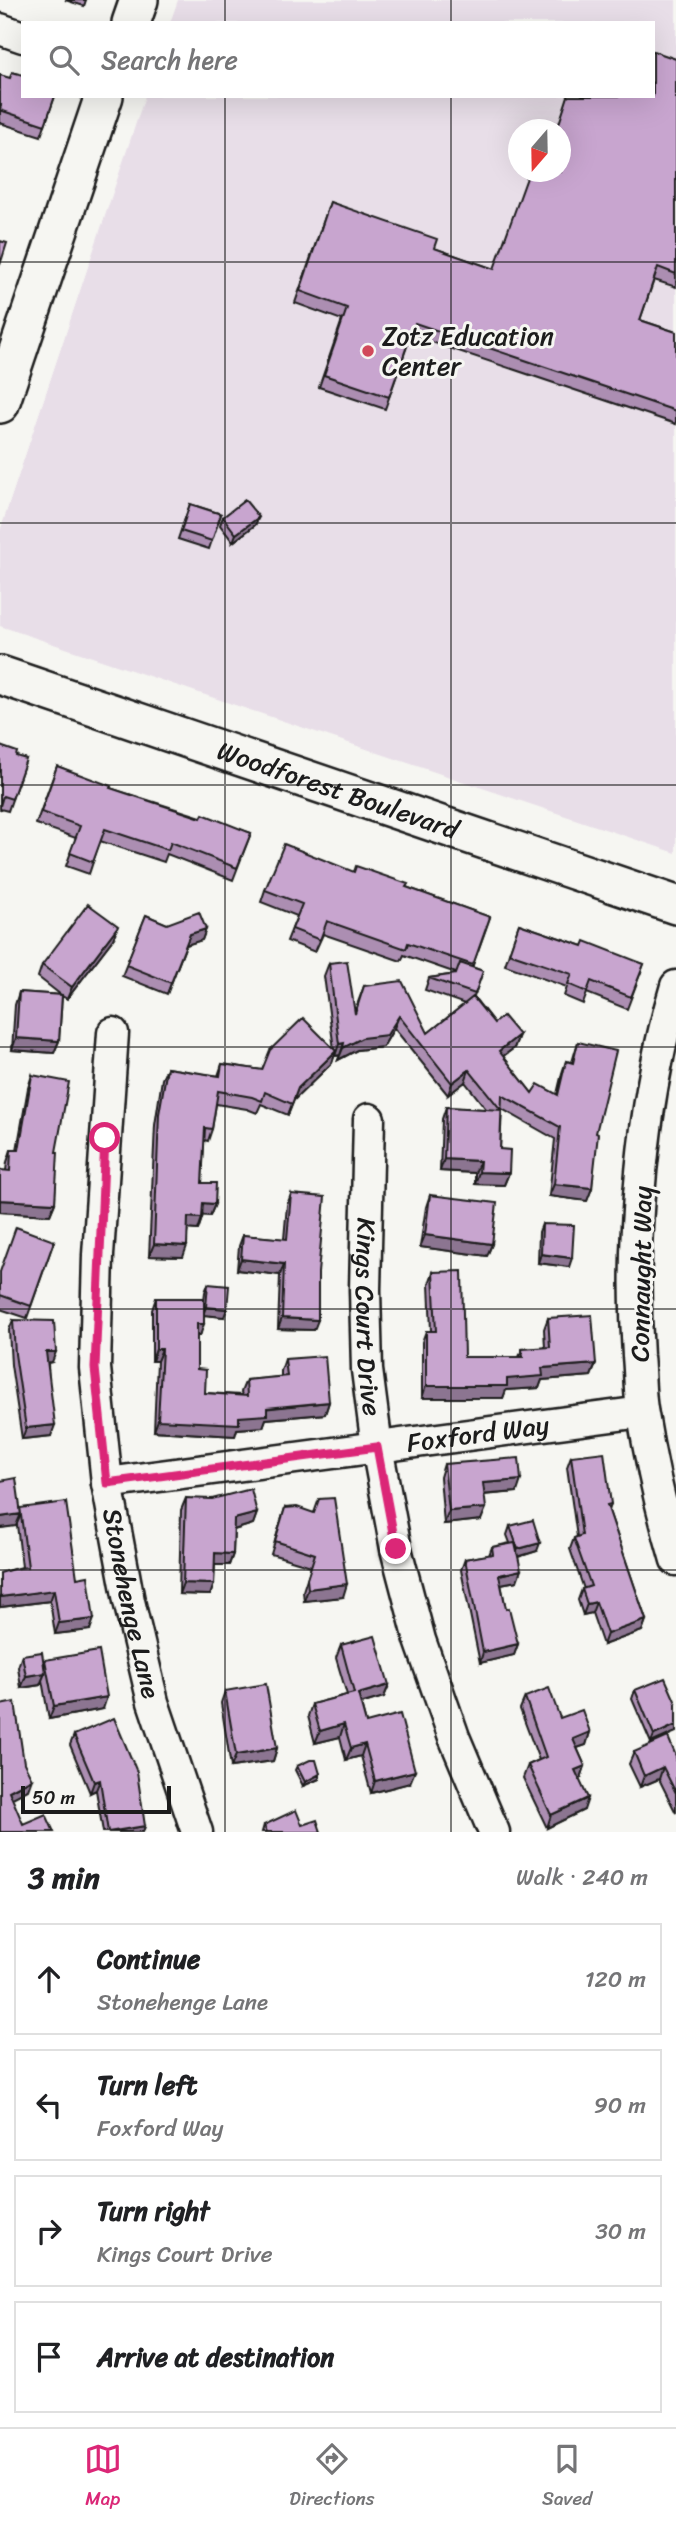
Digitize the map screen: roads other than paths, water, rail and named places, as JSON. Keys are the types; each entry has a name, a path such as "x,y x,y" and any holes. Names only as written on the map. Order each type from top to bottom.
{"main road":[{"path":"132,21 139,0"},
{"path":"0,404 10,342 103,98"},
{"name":"Woodforest Boulevard","path":"0,675 676,905"}],"street":[{"path":"0,29 21,36"},
{"name":"Connaught Way","path":"676,986 665,1022 649,1112 638,1216 635,1313 642,1412 676,1560"},
{"name":"Stonehenge Lane","path":"113,1033 99,1242 95,1368 107,1483 129,1601 153,1702 197,1832"},
{"name":"Kings Court Drive","path":"369,1119 365,1290 367,1370 377,1447 396,1549 420,1640 454,1737 494,1832"},
{"name":"Foxford Way","path":"107,1483 642,1412"}],"place":[{"name":"Zotz Education Center","path":"368,351"}]}
